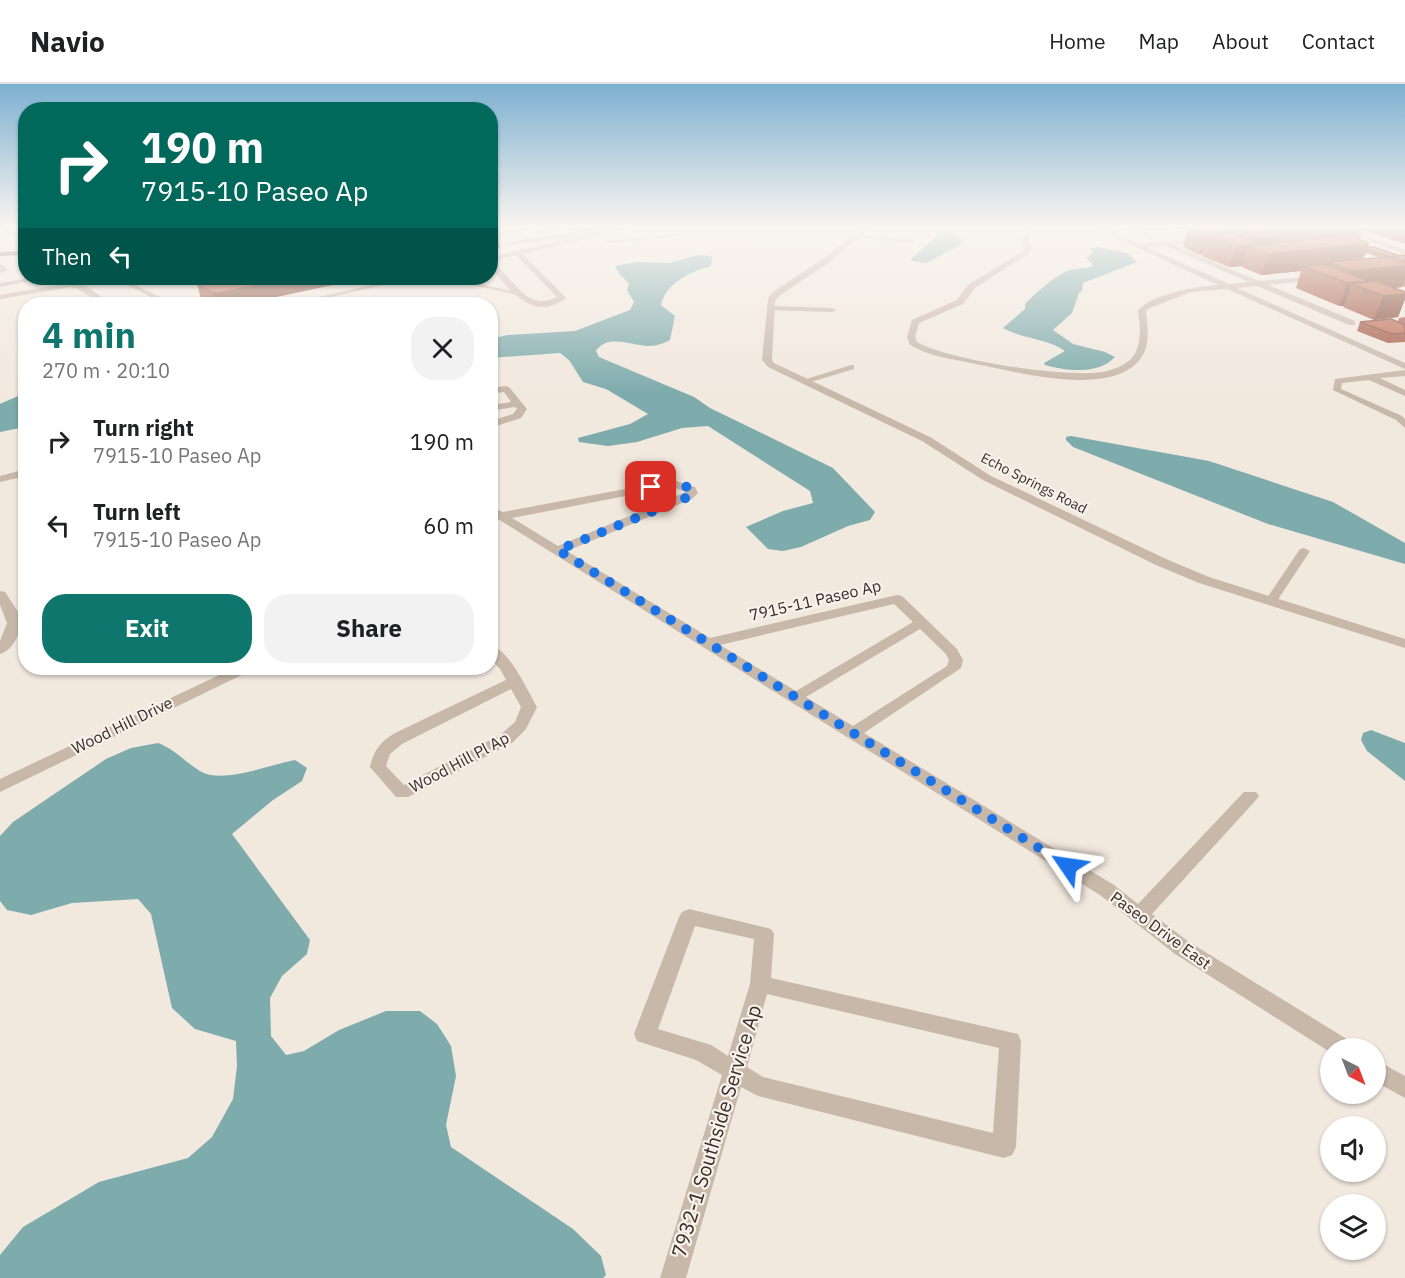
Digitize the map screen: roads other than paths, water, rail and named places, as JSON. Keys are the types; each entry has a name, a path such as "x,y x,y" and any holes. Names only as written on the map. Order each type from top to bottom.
{"street":[{"path":"0,285 18,282"},
{"path":"508,282 526,301 548,305 562,298 546,282"},
{"path":"771,308 771,301 776,294 794,282"},
{"path":"979,282 972,286 960,302 915,322 911,337 913,343 940,353 1028,372 1073,376 1105,373 1133,363 1146,338 1143,308 1190,291 1281,282"},
{"path":"1216,282 1405,366"},
{"path":"1254,282 1352,323"},
{"path":"0,297 71,285 82,287 97,297"},
{"path":"130,285 149,287 161,297"},
{"path":"324,297 378,285"},
{"name":"Echo Springs Road","path":"771,308 767,360 776,369 940,447 987,478 1161,562 1204,580 1405,644"},
{"path":"1386,357 1405,355"},
{"path":"498,390 506,389 522,409 517,416 498,422"},
{"path":"498,407 517,404"},
{"path":"0,469 18,464"},
{"path":"0,478 18,474"},
{"path":"498,513 673,483 691,489 692,493 688,497 558,550"},
{"name":"Paseo Drive East","path":"498,514 1107,890 1182,948 1326,1038"},
{"path":"0,596 12,612 15,624 11,638 0,650"},
{"name":"7915-11 Paseo Ap","path":"709,643 897,599 952,652 956,660 954,668 854,732"},
{"path":"796,697 921,623"},
{"path":"498,657 507,667 514,682"},
{"name":"Wood Hill Drive","path":"0,786 39,765 230,675"},
{"name":"Wood Hill Pl Ap","path":"514,682 529,708 526,719 519,729 506,739 402,793 378,767 379,755 387,745 514,682"},
{"path":"1140,914 1250,796"},
{"name":"7932-1 Southside Service Ap","path":"673,1278 732,1071 760,984 764,934 688,917 645,1034 703,1052 732,1071"},
{"path":"732,1071 758,1086 1004,1147 1010,1041 760,984"},
{"path":"1386,1076 1405,1088"}],"lane":[{"path":"479,285 518,293"},
{"path":"771,308 832,310"},
{"path":"804,381 851,367"},
{"path":"1405,373 1338,381 1337,390 1398,418 1405,425"},
{"path":"1370,377 1405,393"},
{"path":"1271,601 1304,551"}],"water":[{"path":"628,282 677,282 668,290 661,305 675,316 670,340 650,346 619,342 606,343 596,351 599,357 694,397 710,408 833,468 875,512 870,520 848,526 801,547 783,551 768,549 746,527 783,511 813,503 810,491 708,426 682,428 637,442 608,446 579,442 578,438 630,424 648,414 606,389 583,382 569,360 560,353 498,357 498,337 575,331 630,310 634,302 627,290"},
{"path":"1050,282 1086,282 1083,283 1082,291 1079,293 1072,313 1053,330 1073,344 1105,352 1115,357 1100,367 1091,369 1072,370 1045,365 1044,363 1065,351 1050,343 1003,328 1025,309 1025,304"},
{"path":"18,396 18,428 0,432 0,404"},
{"path":"1071,436 1209,461 1333,502 1405,543 1405,564 1268,524 1073,447 1066,440 1066,437"},
{"path":"1371,730 1405,743 1405,781 1367,751 1361,740 1363,733"},
{"path":"158,743 209,775 233,775 295,760 307,768 302,781 273,800 232,834 310,940 307,954 282,976 270,998 271,1036 286,1055 304,1051 339,1030 386,1011 420,1011 437,1024 451,1046 456,1076 446,1125 451,1147 573,1229 601,1256 606,1275 603,1278 0,1278 0,1255 23,1227 99,1182 188,1158 212,1137 233,1099 237,1066 236,1041 195,1029 172,1008 151,914 138,899 72,903 31,915 7,910 0,901 0,836 13,822 106,759 131,748"}]}
